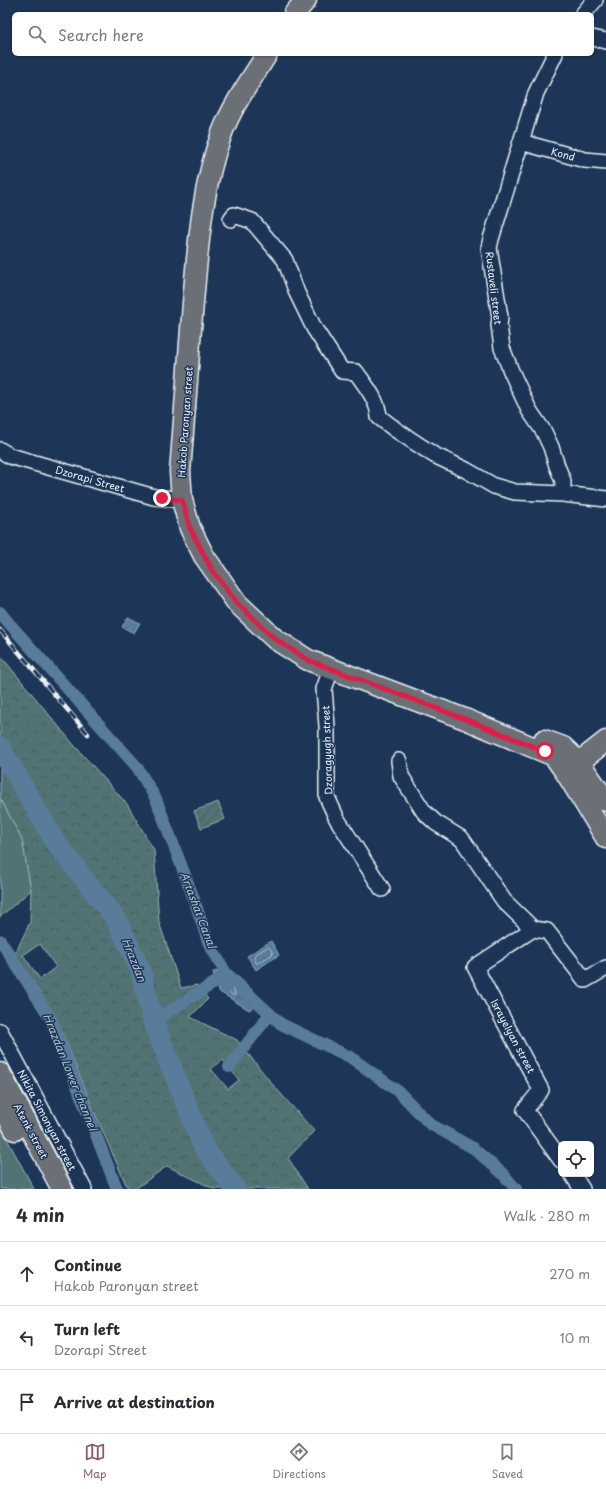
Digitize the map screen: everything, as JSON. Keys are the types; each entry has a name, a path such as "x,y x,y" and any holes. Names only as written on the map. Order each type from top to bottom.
{"main road":[{"path":"296,12 306,0"},
{"path":"308,12 318,0"},
{"name":"Hakob Paronyan street","path":"266,56 230,113 209,175 202,216 194,284 180,472 182,500 190,528 204,556 237,603 275,639 308,660 545,751 573,767 606,801"},
{"name":"Hakob Paronyan street","path":"273,56 251,94 234,130 224,159 212,217 193,463 195,494 201,523 206,538 217,560 245,601 276,628 296,642 317,653 564,747 606,838"},
{"path":"573,767 606,740"},
{"name":"Atenk street","path":"0,1073 62,1189"},
{"name":"Atenk street","path":"0,1102 48,1189"}],"street":[{"path":"585,12 595,0"},
{"path":"594,38 606,41"},
{"name":"Rustaveli street","path":"553,56 536,93 489,248 500,317 499,325 502,348 529,410 544,432 551,447 563,481 563,494"},
{"name":"Kond","path":"520,142 585,160 606,162"},
{"path":"230,219 234,215 252,221 285,260 297,293 321,341 342,371 356,372 369,391 379,412 379,417 396,430 434,455 466,470 494,486 515,492 563,494 606,499"},
{"name":"Dzorapi Street","path":"0,450 10,456 154,497 182,500"},
{"name":"Dzoragyugh street","path":"331,669 324,689 327,797 337,819 382,889"},
{"path":"399,761 401,776 424,812 436,823 462,839 504,901 533,929 547,931 585,980 606,968"},
{"name":"Israyelyan street","path":"533,929 475,967 541,1090 525,1110 558,1156"},
{"name":"Nikita Simonyan street","path":"0,1030 84,1189"},
{"path":"574,1177 582,1189"}],"green space":[{"path":"0,655 74,745 127,804 154,850 159,922 181,988 197,985 208,999 190,1017 237,1040 273,1085 314,1131 288,1158 308,1189 214,1189 167,1166 135,1189 128,1189 96,1116 56,1017 15,954 30,922 31,890 22,839 0,798","holes":["40,944 56,967 40,979 23,955","223,1060 239,1080 228,1089 211,1069"]},
{"path":"0,798 22,839 31,890 0,917"},
{"path":"218,802 225,819 201,828 194,811"},
{"path":"0,1126 34,1189 0,1189"}],"water":[{"path":"128,617 140,623 134,633 122,627"},
{"path":"271,941 279,955 256,970 247,956"},
{"path":"220,971 255,1006 249,1010 218,991 213,972"}],"waterway":[{"name":"Artashat Canal","path":"0,612 137,767 156,799 194,899 208,942 226,973 281,1024 350,1057 399,1092 430,1124 473,1148 503,1174 516,1189"},
{"name":"Hrazdan","path":"0,747 54,840 117,921 140,969 153,1021 203,1146 235,1189"},
{"name":"Hrazdan Lower channel","path":"0,940 51,1019 117,1189"},
{"path":"153,1021 219,980 227,987"},
{"path":"229,1067 270,1014"}],"railway":[{"path":"0,630 88,734"}],"route":[{"path":"162,498 182,500 190,528 212,570 237,603 275,639 308,660 545,751"}]}
